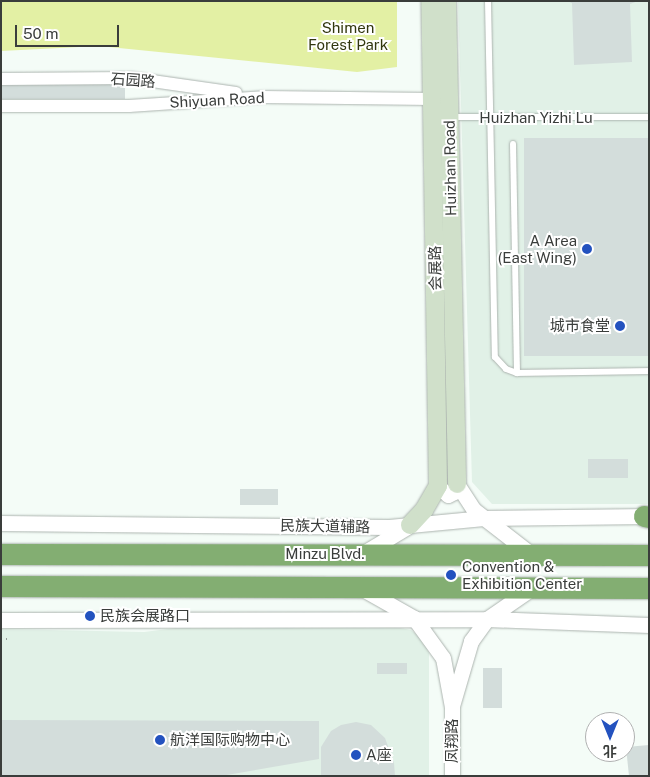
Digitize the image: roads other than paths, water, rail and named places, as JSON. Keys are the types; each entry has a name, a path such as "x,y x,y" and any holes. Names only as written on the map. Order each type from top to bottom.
{"highway":[{"name":"Minzu Blvd.","path":"1,554 649,555"},
{"path":"1,586 649,588"},
{"path":"532,588 649,599"}],"main road":[{"name":"会展路","path":"430,1 438,486"},
{"name":"Huizhan Road","path":"447,1 457,484"},
{"path":"410,525 424,510 438,486"}],"street":[{"name":"石园路","path":"1,79 131,78 263,97"},
{"name":"Shiyuan Road","path":"1,106 129,106 263,97 432,99"},
{"path":"438,486 448,495 454,492 457,484"},
{"path":"457,484 465,500 484,518 532,555"},
{"name":"民族大道辅路","path":"1,523 410,525 484,518 647,516"},
{"path":"362,554 410,525"},
{"path":"361,588 414,618 443,658 452,707"},
{"path":"452,707 471,642 487,619 532,588"},
{"path":"1,620 414,618 649,625"},
{"name":"凤翔路","path":"452,707 452,776"}],"lane":[{"path":"488,1 491,118 492,340 495,357 506,369 517,373 649,371"},
{"path":"432,99 449,117"},
{"name":"Huizhan Yizhi Lu","path":"449,117 649,117"},
{"path":"513,144 517,373"}],"place":[{"name":"A Area (East Wing)","path":"587,249"},
{"name":"城市食堂","path":"620,326"},
{"name":"Convention & Exhibition Center","path":"451,575"},
{"name":"民族会展路口","path":"90,616"},
{"name":"航洋国际购物中心","path":"160,740"},
{"name":"A座","path":"356,755"}],"park label":[{"name":"Shimen Forest Park","path":"348,36"}]}
